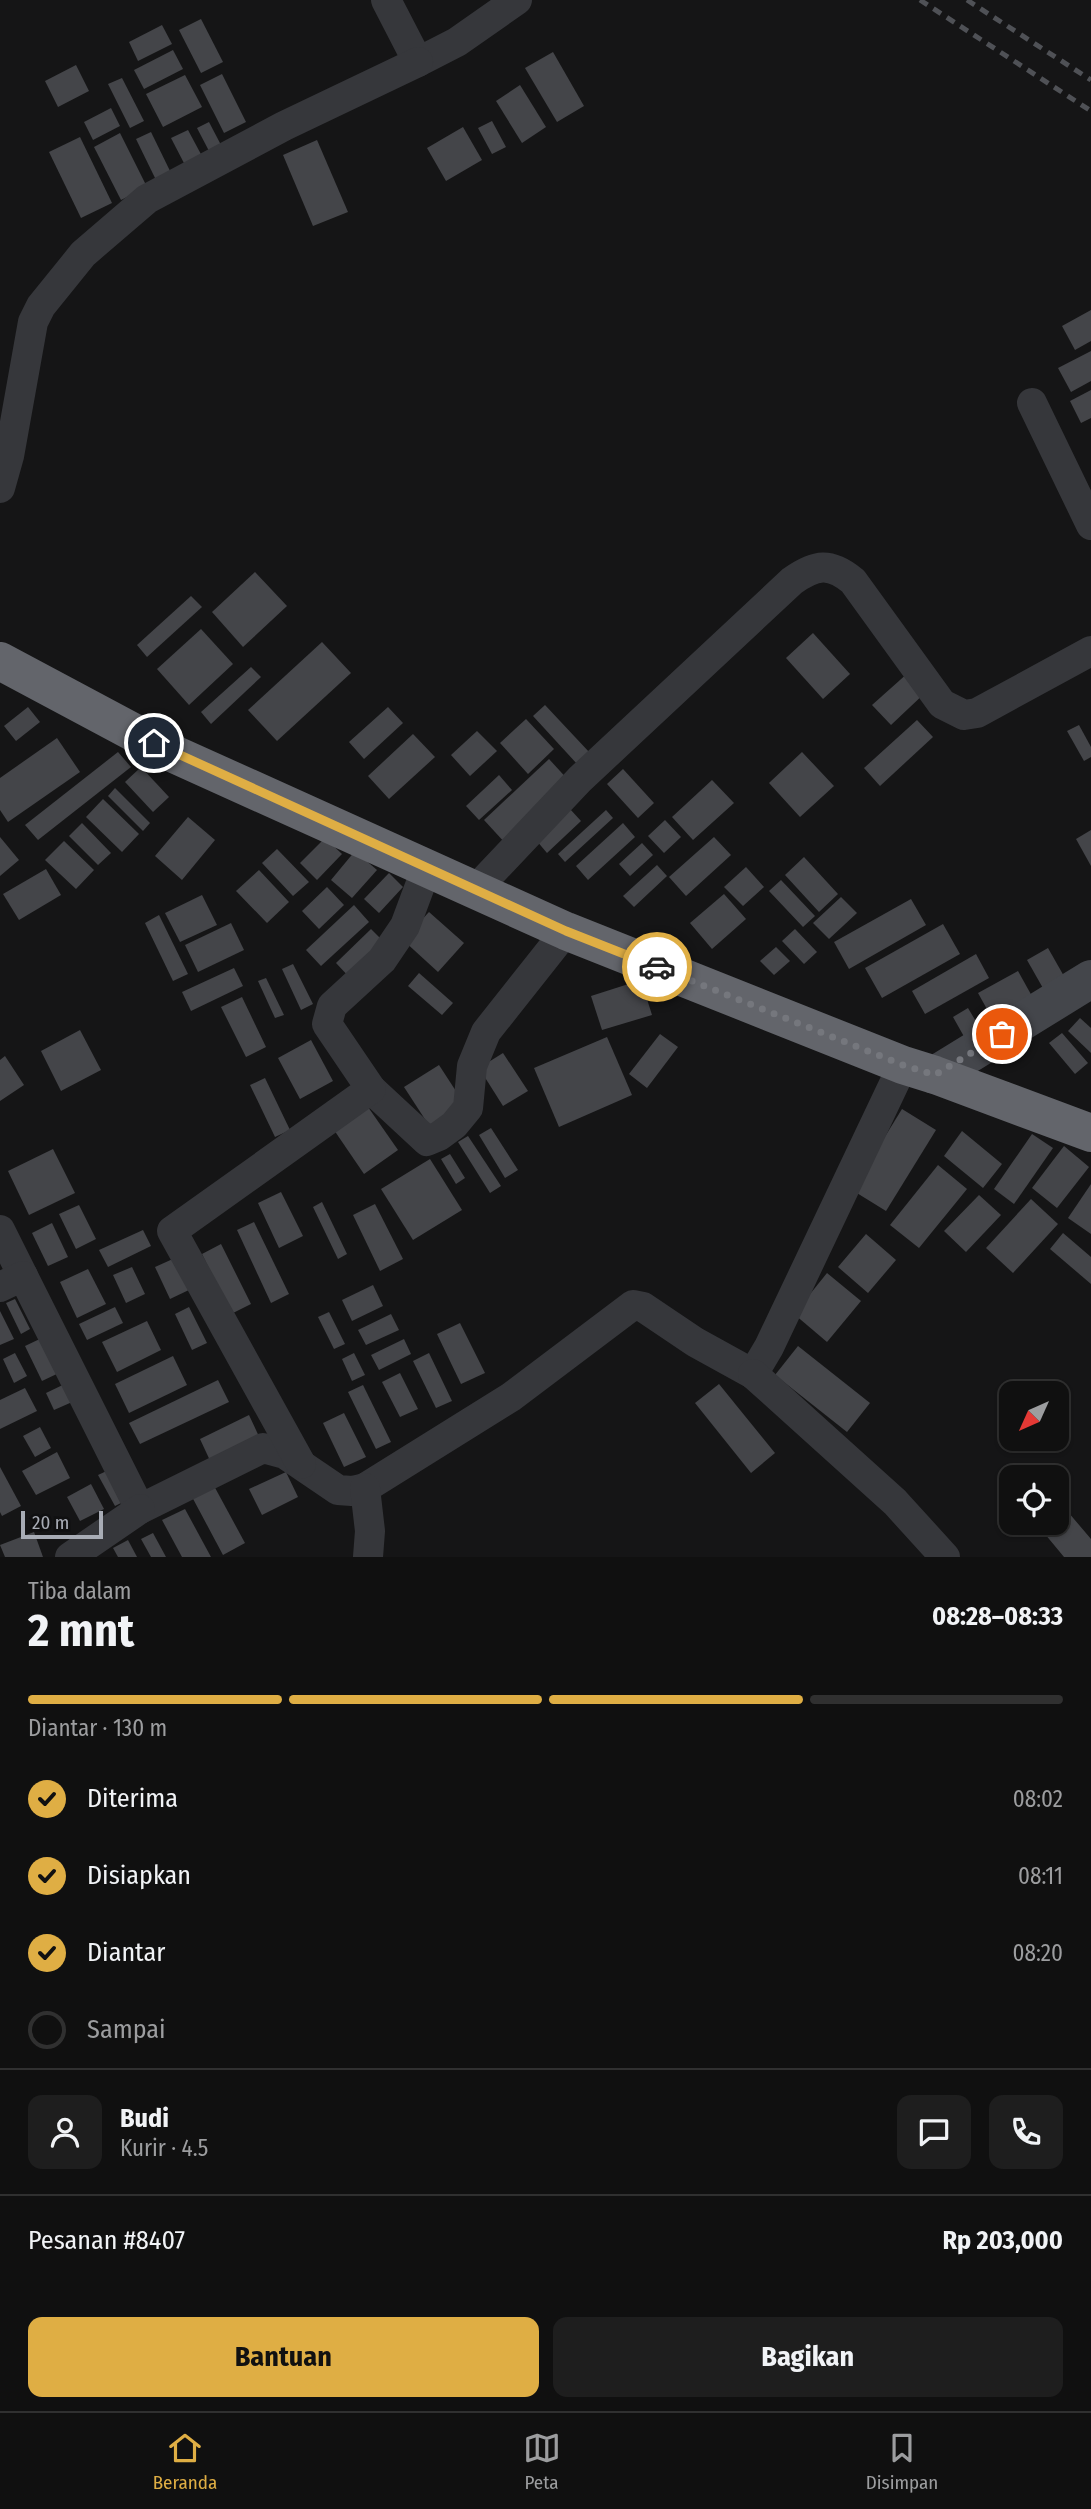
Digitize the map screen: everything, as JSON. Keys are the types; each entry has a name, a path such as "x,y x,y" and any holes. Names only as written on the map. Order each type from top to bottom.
{"highway":[{"path":"0,661 176,755 566,931 919,1070 1091,1133"}],"street":[{"path":"386,0 418,62"},
{"path":"0,488 9,456 33,322 41,306 83,254 147,199 284,126 457,43 517,0"},
{"path":"1032,403 1091,525"},
{"path":"476,889 580,779 782,591 810,569 825,567 842,572 853,581 942,704 964,715 978,713 1091,650"},
{"path":"427,867 405,926 382,960 332,1006 327,1024 371,1089 427,1141 454,1125 468,1108 472,1066 486,1032 566,931"},
{"path":"754,1374 919,1070 1091,979"},
{"path":"301,1464 172,1231 371,1089"},
{"path":"0,1230 12,1281 140,1509"},
{"path":"70,1557 140,1509 258,1448 276,1450 338,1490 365,1488 511,1397 633,1305 643,1307 695,1342 754,1374 895,1502 945,1557"},
{"path":"365,1488 370,1531 368,1557"}],"building":[{"path":"201,19 223,62 201,73 179,30"},
{"path":"162,25 172,44 138,61 129,42"},
{"path":"173,50 183,69 144,89 134,70"},
{"path":"553,52 584,106 557,122 525,68"},
{"path":"76,65 89,91 58,107 45,81"},
{"path":"222,74 246,122 224,133 200,85"},
{"path":"185,75 202,107 163,127 146,94"},
{"path":"122,78 144,121 130,128 108,84"},
{"path":"520,85 546,127 522,143 496,101"},
{"path":"111,108 120,126 93,140 84,122"},
{"path":"492,121 506,147 492,154 478,128"},
{"path":"209,122 221,145 209,151 197,128"},
{"path":"463,127 482,160 446,181 427,148"},
{"path":"188,130 203,158 186,167 171,138"},
{"path":"151,132 171,173 156,180 136,139"},
{"path":"120,133 147,187 121,200 94,147"},
{"path":"80,137 112,203 81,218 49,152"},
{"path":"317,140 348,212 313,226 283,155"},
{"path":"1091,310 1091,341 1075,350 1062,326"},
{"path":"1091,351 1091,381 1071,392 1058,368"},
{"path":"1091,390 1091,418 1081,423 1070,401"},
{"path":"255,572 287,606 243,647 212,612"},
{"path":"191,596 202,607 147,657 137,645"},
{"path":"201,629 233,664 189,705 157,669"},
{"path":"813,633 850,674 823,699 786,658"},
{"path":"322,642 351,673 277,741 248,710"},
{"path":"251,667 261,677 211,724 201,712"},
{"path":"909,672 927,691 891,725 872,705"},
{"path":"545,705 590,753 578,765 533,716"},
{"path":"28,707 40,722 16,741 4,726"},
{"path":"388,707 403,723 364,759 349,742"},
{"path":"526,719 554,749 528,774 500,743"},
{"path":"917,720 933,737 880,786 864,768"},
{"path":"1079,725 1091,747 1091,757 1084,761 1067,731"},
{"path":"477,731 497,751 470,776 451,755"},
{"path":"413,734 435,757 389,799 368,776"},
{"path":"57,738 80,772 8,822 0,810 0,778"},
{"path":"118,752 131,767 38,840 25,825"},
{"path":"802,752 834,786 800,817 769,783"},
{"path":"549,759 571,783 506,844 484,820"},
{"path":"141,767 169,797 153,812 125,782"},
{"path":"623,769 654,803 638,818 607,784"},
{"path":"499,775 512,790 479,820 466,806"},
{"path":"712,780 734,803 693,840 672,817"},
{"path":"115,788 150,823 143,831 108,796"},
{"path":"103,799 139,834 122,852 86,817"},
{"path":"570,809 581,821 547,853 536,840"},
{"path":"606,810 613,818 565,862 558,854"},
{"path":"188,817 215,840 182,880 155,856"},
{"path":"665,820 681,837 664,853 648,836"},
{"path":"82,823 111,853 98,865 69,836"},
{"path":"623,823 635,837 588,880 576,866"},
{"path":"1091,830 1091,866 1076,839"},
{"path":"0,837 19,860 0,876"},
{"path":"714,837 731,855 686,896 669,877"},
{"path":"325,838 342,854 317,880 300,863"},
{"path":"64,841 94,870 76,889 45,860"},
{"path":"642,843 653,855 630,876 619,864"},
{"path":"277,849 309,882 293,896 262,863"},
{"path":"355,851 377,870 352,898 331,880"},
{"path":"804,857 838,894 819,912 785,875"},
{"path":"657,865 667,876 634,907 623,896"},
{"path":"746,867 764,887 743,906 724,887"},
{"path":"46,869 61,895 19,920 3,894"},
{"path":"259,870 289,902 267,923 236,891"},
{"path":"389,873 403,887 379,913 364,899"},
{"path":"781,880 815,916 803,927 769,891"},
{"path":"327,887 344,905 319,929 302,911"},
{"path":"724,894 746,919 712,949 690,923"},
{"path":"202,895 217,925 180,942 165,913"},
{"path":"841,897 857,913 829,939 813,923"},
{"path":"911,899 926,925 849,969 834,942"},
{"path":"354,905 369,922 321,966 306,950"},
{"path":"429,912 464,943 438,972 403,940"},
{"path":"159,915 188,974 173,981 145,923"},
{"path":"231,923 244,950 198,972 185,945"},
{"path":"943,924 960,954 882,998 865,968"},
{"path":"371,929 387,945 352,980 336,963"},
{"path":"795,929 817,952 804,964 782,941"},
{"path":"776,947 790,961 774,975 760,961"},
{"path":"1048,948 1069,985 1048,997 1027,960"},
{"path":"976,954 989,978 925,1014 912,991"},
{"path":"293,964 313,1004 301,1010 282,969"},
{"path":"234,968 243,986 191,1011 182,992"},
{"path":"1018,971 1038,1007 998,1029 978,993"},
{"path":"419,973 453,1003 442,1015 408,986"},
{"path":"266,978 284,1015 275,1018 258,981"},
{"path":"641,980 652,1015 602,1030 591,996"},
{"path":"242,997 266,1047 246,1057 221,1007"},
{"path":"968,1008 987,1040 971,1049 953,1017"},
{"path":"1080,1018 1091,1028 1091,1053 1068,1031"},
{"path":"80,1030 101,1070 61,1091 41,1051"},
{"path":"1062,1033 1088,1063 1075,1074 1049,1043"},
{"path":"660,1034 678,1047 647,1088 629,1074"},
{"path":"607,1037 632,1095 559,1127 534,1068"},
{"path":"311,1040 333,1081 300,1099 278,1058"},
{"path":"503,1053 528,1091 503,1106 479,1068"},
{"path":"5,1056 24,1085 0,1101 0,1060"},
{"path":"439,1065 465,1105 430,1127 404,1087"},
{"path":"265,1078 290,1130 275,1137 250,1085"},
{"path":"368,1107 398,1150 364,1174 334,1130"},
{"path":"902,1109 936,1130 886,1211 852,1190"},
{"path":"491,1128 518,1170 505,1178 479,1135"},
{"path":"962,1131 1002,1164 983,1188 944,1156"},
{"path":"1032,1134 1053,1148 1014,1204 994,1189"},
{"path":"468,1136 501,1186 490,1193 458,1142"},
{"path":"1064,1146 1089,1167 1057,1208 1032,1188"},
{"path":"53,1149 75,1193 29,1215 8,1171"},
{"path":"450,1154 465,1178 456,1184 441,1159"},
{"path":"430,1159 462,1210 413,1240 381,1189"},
{"path":"938,1165 967,1189 919,1248 890,1225"},
{"path":"1091,1184 1091,1234 1068,1218"},
{"path":"281,1192 303,1236 279,1248 258,1203"},
{"path":"979,1195 1001,1215 966,1252 944,1231"},
{"path":"1031,1199 1058,1224 1013,1273 986,1248"},
{"path":"322,1202 347,1254 338,1259 313,1207"},
{"path":"375,1204 403,1259 380,1271 353,1215"},
{"path":"79,1205 96,1239 76,1249 59,1214"},
{"path":"254,1222 289,1294 271,1303 237,1230"},
{"path":"52,1223 68,1257 48,1266 32,1233"},
{"path":"143,1230 151,1246 108,1267 99,1250"},
{"path":"1063,1233 1091,1257 1091,1284 1050,1249"},
{"path":"866,1234 896,1260 868,1293 838,1267"},
{"path":"221,1244 251,1304 231,1314 202,1254"},
{"path":"175,1258 191,1289 170,1299 155,1267"},
{"path":"132,1267 145,1294 126,1303 113,1275"},
{"path":"88,1269 106,1304 77,1318 60,1282"},
{"path":"827,1273 861,1301 827,1342 794,1314"},
{"path":"373,1285 383,1306 352,1321 342,1300"},
{"path":"15,1299 30,1329 21,1334 6,1303"},
{"path":"115,1307 123,1323 87,1340 79,1324"},
{"path":"189,1307 207,1343 192,1350 175,1314"},
{"path":"0,1311 14,1339 0,1345"},
{"path":"329,1312 345,1344 334,1349 318,1317"},
{"path":"391,1314 399,1330 366,1345 358,1330"},
{"path":"147,1321 161,1350 117,1372 102,1342"},
{"path":"460,1323 485,1373 461,1384 437,1334"},
{"path":"46,1336 63,1371 42,1381 25,1346"},
{"path":"404,1339 411,1354 379,1370 371,1355"},
{"path":"798,1346 870,1403 847,1432 775,1375"},
{"path":"15,1353 27,1376 14,1383 3,1359"},
{"path":"354,1353 365,1375 352,1381 342,1359"},
{"path":"429,1353 452,1401 436,1408 413,1361"},
{"path":"173,1356 187,1385 129,1413 115,1384"},
{"path":"400,1373 418,1409 400,1417 382,1382"},
{"path":"218,1380 229,1402 140,1444 129,1423"},
{"path":"71,1381 79,1399 54,1410 46,1393"},
{"path":"719,1384 775,1453 751,1473 695,1403"},
{"path":"363,1385 391,1442 376,1449 348,1392"},
{"path":"25,1388 37,1411 0,1429 0,1400"},
{"path":"344,1413 366,1457 344,1467 323,1423"},
{"path":"249,1415 262,1443 213,1467 200,1439"},
{"path":"40,1427 51,1448 35,1457 23,1436"},
{"path":"57,1452 70,1478 36,1495 22,1471"},
{"path":"0,1467 21,1506 2,1516 0,1512"},
{"path":"113,1468 129,1499 115,1506 98,1475"},
{"path":"286,1472 298,1497 262,1515 249,1489"},
{"path":"91,1484 104,1509 80,1521 67,1497"},
{"path":"213,1484 245,1543 223,1555 191,1495"},
{"path":"185,1509 211,1557 182,1557 162,1520"},
{"path":"1069,1513 1091,1539 1091,1557 1064,1557 1046,1535 1069,1535"},
{"path":"34,1532 43,1557 5,1557 0,1545"},
{"path":"153,1533 166,1557 151,1557 141,1539"},
{"path":"128,1540 137,1557 118,1557 113,1548"}],"railway":[{"path":"920,0 1091,111"},
{"path":"967,0 1091,80"}],"way so far":[{"path":"657,967 903,1065 935,1075 1002,1034"}],"route":[{"path":"154,743 566,931 657,967"}]}
